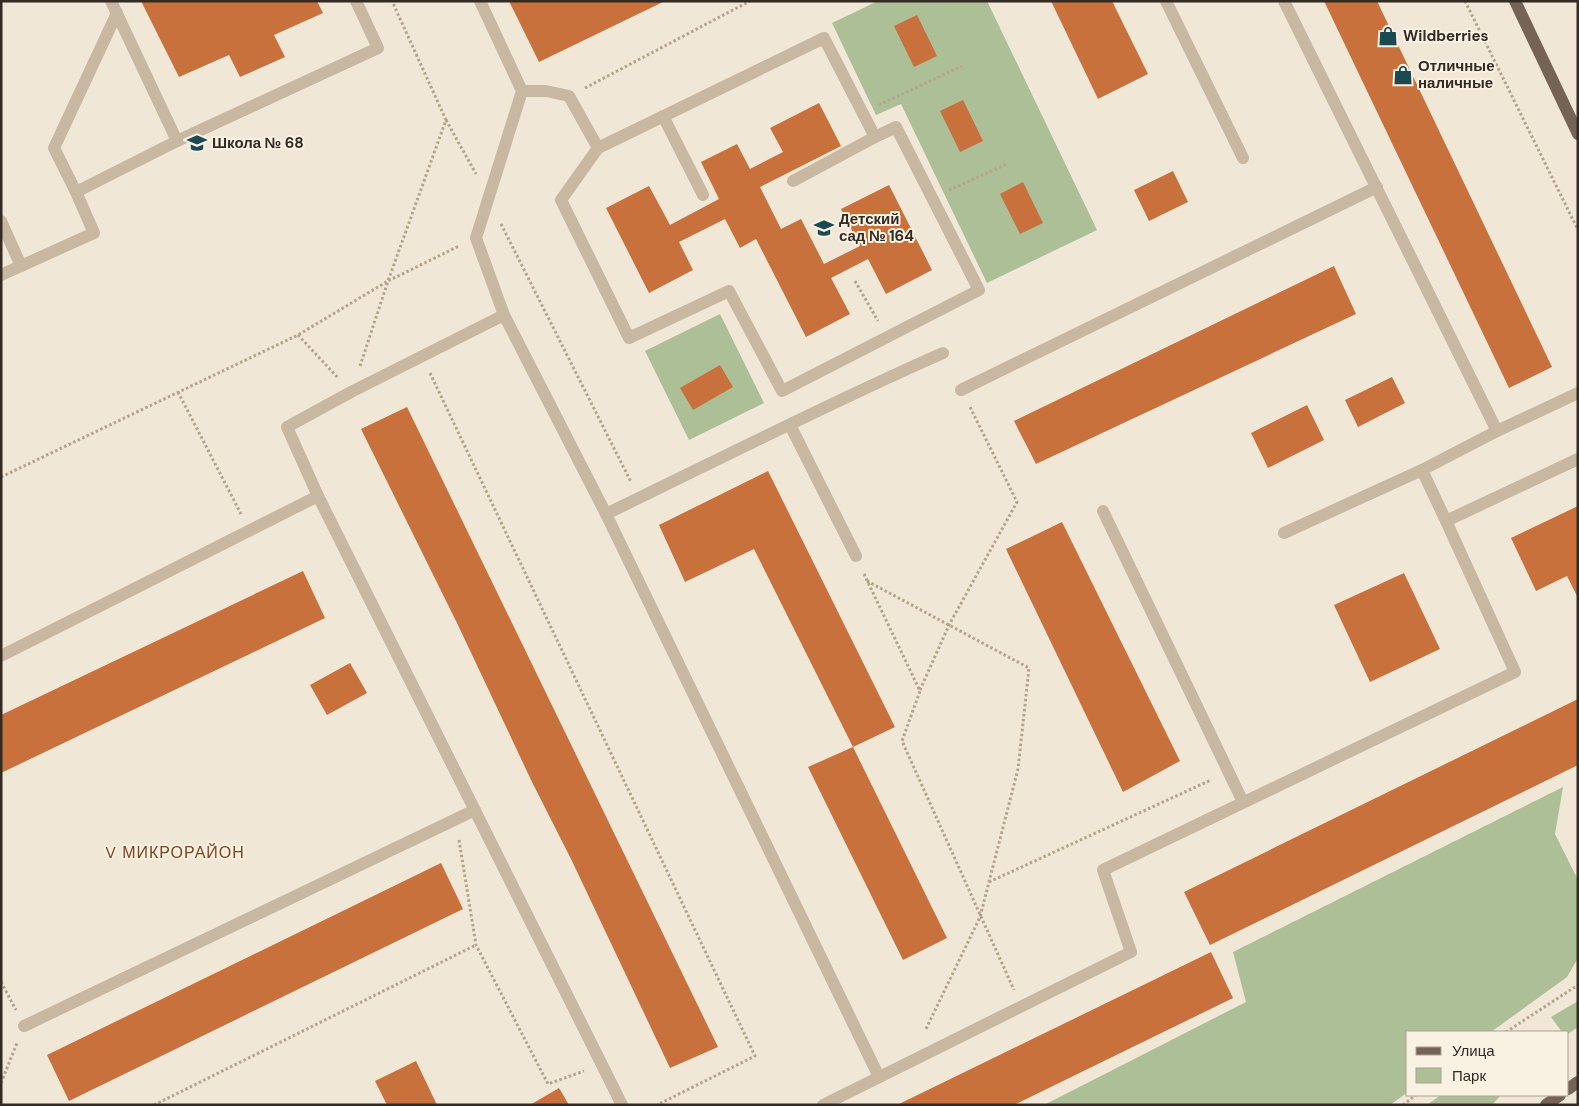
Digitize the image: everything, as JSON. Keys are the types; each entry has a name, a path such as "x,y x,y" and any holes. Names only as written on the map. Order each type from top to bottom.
{"main road":[{"path":"1515,1 1578,134"},
{"path":"1546,1105 1559,1096"}],"lane":[{"path":"111,1 178,141"},
{"path":"76,192 178,141 378,48 356,1"},
{"path":"480,1 522,91 476,238 504,315 606,514 879,1077"},
{"path":"1166,1 1243,158"},
{"path":"1284,1 1497,432"},
{"path":"1,275 94,233 54,148 117,13"},
{"path":"793,181 896,127 979,290 782,391 729,291 629,338 561,200 598,148 824,38 875,137"},
{"path":"522,91 546,91 569,96 598,148"},
{"path":"663,116 703,195"},
{"path":"961,390 1377,187"},
{"path":"1,221 21,266"},
{"path":"504,315 351,392 287,427 318,496 622,1105"},
{"path":"606,514 944,353"},
{"path":"1284,533 1422,470 1578,393"},
{"path":"790,425 856,556"},
{"path":"1446,521 1578,459"},
{"path":"823,1105 1131,952 1103,870 1515,672 1422,470"},
{"path":"1,656 318,496"},
{"path":"1103,511 1243,802"},
{"path":"24,1026 475,810"}],"path":[{"path":"392,1 446,120 489,199 639,498"},
{"path":"569,96 750,1"},
{"path":"1465,1 1578,230"},
{"path":"863,113 962,66"},
{"path":"298,335 351,392 388,281 446,120"},
{"path":"932,197 1007,164"},
{"path":"1,477 298,335 388,281 476,238"},
{"path":"422,356 756,1056 657,1105"},
{"path":"961,390 1017,502 949,625 920,691 902,742 1021,1006"},
{"path":"178,392 250,531"},
{"path":"856,556 920,691"},
{"path":"867,581 1029,668 1018,769 980,917 911,1061"},
{"path":"989,882 1229,772"},
{"path":"455,819 476,945 548,1084 602,1064"},
{"path":"154,1105 476,945"},
{"path":"1508,1031 1578,985"},
{"path":"1403,1105 1415,1096"}],"green space":[{"path":"878,1 987,1 1097,230 987,283 901,104 876,115 832,23"},
{"path":"720,314 764,403 689,440 645,351"},
{"path":"1563,787 1555,834 1578,880 1578,958 1567,977 1492,1031 1406,1031 1406,1093 1390,1105 1044,1105 1246,1002 1233,952"},
{"path":"1578,1001 1578,1027 1569,1033 1569,1031 1561,1031 1551,1017"},
{"path":"1440,1096 1500,1096 1492,1105 1427,1105"}],"building":[{"path":"141,1 317,1 323,13 274,35 285,57 240,77 229,55 179,77"},
{"path":"509,1 665,1 539,62"},
{"path":"1051,1 1112,1 1148,74 1098,99"},
{"path":"1324,1 1377,1 1552,367 1509,388"},
{"path":"917,15 937,56 914,67 894,26"},
{"path":"963,100 983,141 960,152 940,111"},
{"path":"819,103 841,146 760,187 781,229 801,219 824,264 860,246 841,209 889,185 932,270 886,294 868,259 831,278 850,314 806,337 756,239 740,248 725,219 679,242 693,270 649,293 606,208 649,186 670,225 719,199 701,162 737,144 750,169 783,152 770,128"},
{"path":"1173,171 1188,202 1149,221 1134,190"},
{"path":"1023,182 1043,223 1020,234 1000,194"},
{"path":"1334,266 1356,314 1036,464 1014,421"},
{"path":"720,365 733,387 693,410 680,388"},
{"path":"1392,377 1405,403 1358,427 1345,400"},
{"path":"1307,405 1324,440 1268,468 1251,433"},
{"path":"407,407 718,1047 670,1068 457,623 361,429"},
{"path":"768,471 895,727 853,747 754,549 685,582 659,525"},
{"path":"1578,506 1578,598 1567,576 1536,591 1511,538"},
{"path":"1062,522 1180,761 1123,792 1006,549"},
{"path":"303,571 325,618 1,773 1,715"},
{"path":"1404,573 1440,649 1370,682 1334,605"},
{"path":"350,663 367,693 327,715 310,685"},
{"path":"1578,699 1578,765 1210,945 1184,892"},
{"path":"853,747 947,938 903,960 808,767"},
{"path":"441,863 463,909 69,1101 47,1055"},
{"path":"1211,952 1233,998 1014,1105 897,1105"},
{"path":"416,1061 437,1105 387,1105 375,1081"},
{"path":"559,1088 569,1105 530,1105"}],"place":[{"name":"Wildberries","path":"1388,36"},
{"name":"Отличные наличные","path":"1403,75"},
{"name":"Школа № 68","path":"197,143"},
{"name":"Детский сад № 164","path":"824,228"}],"district":[{"name":"V МИКРОРАЙОН","path":"175,852"}]}
